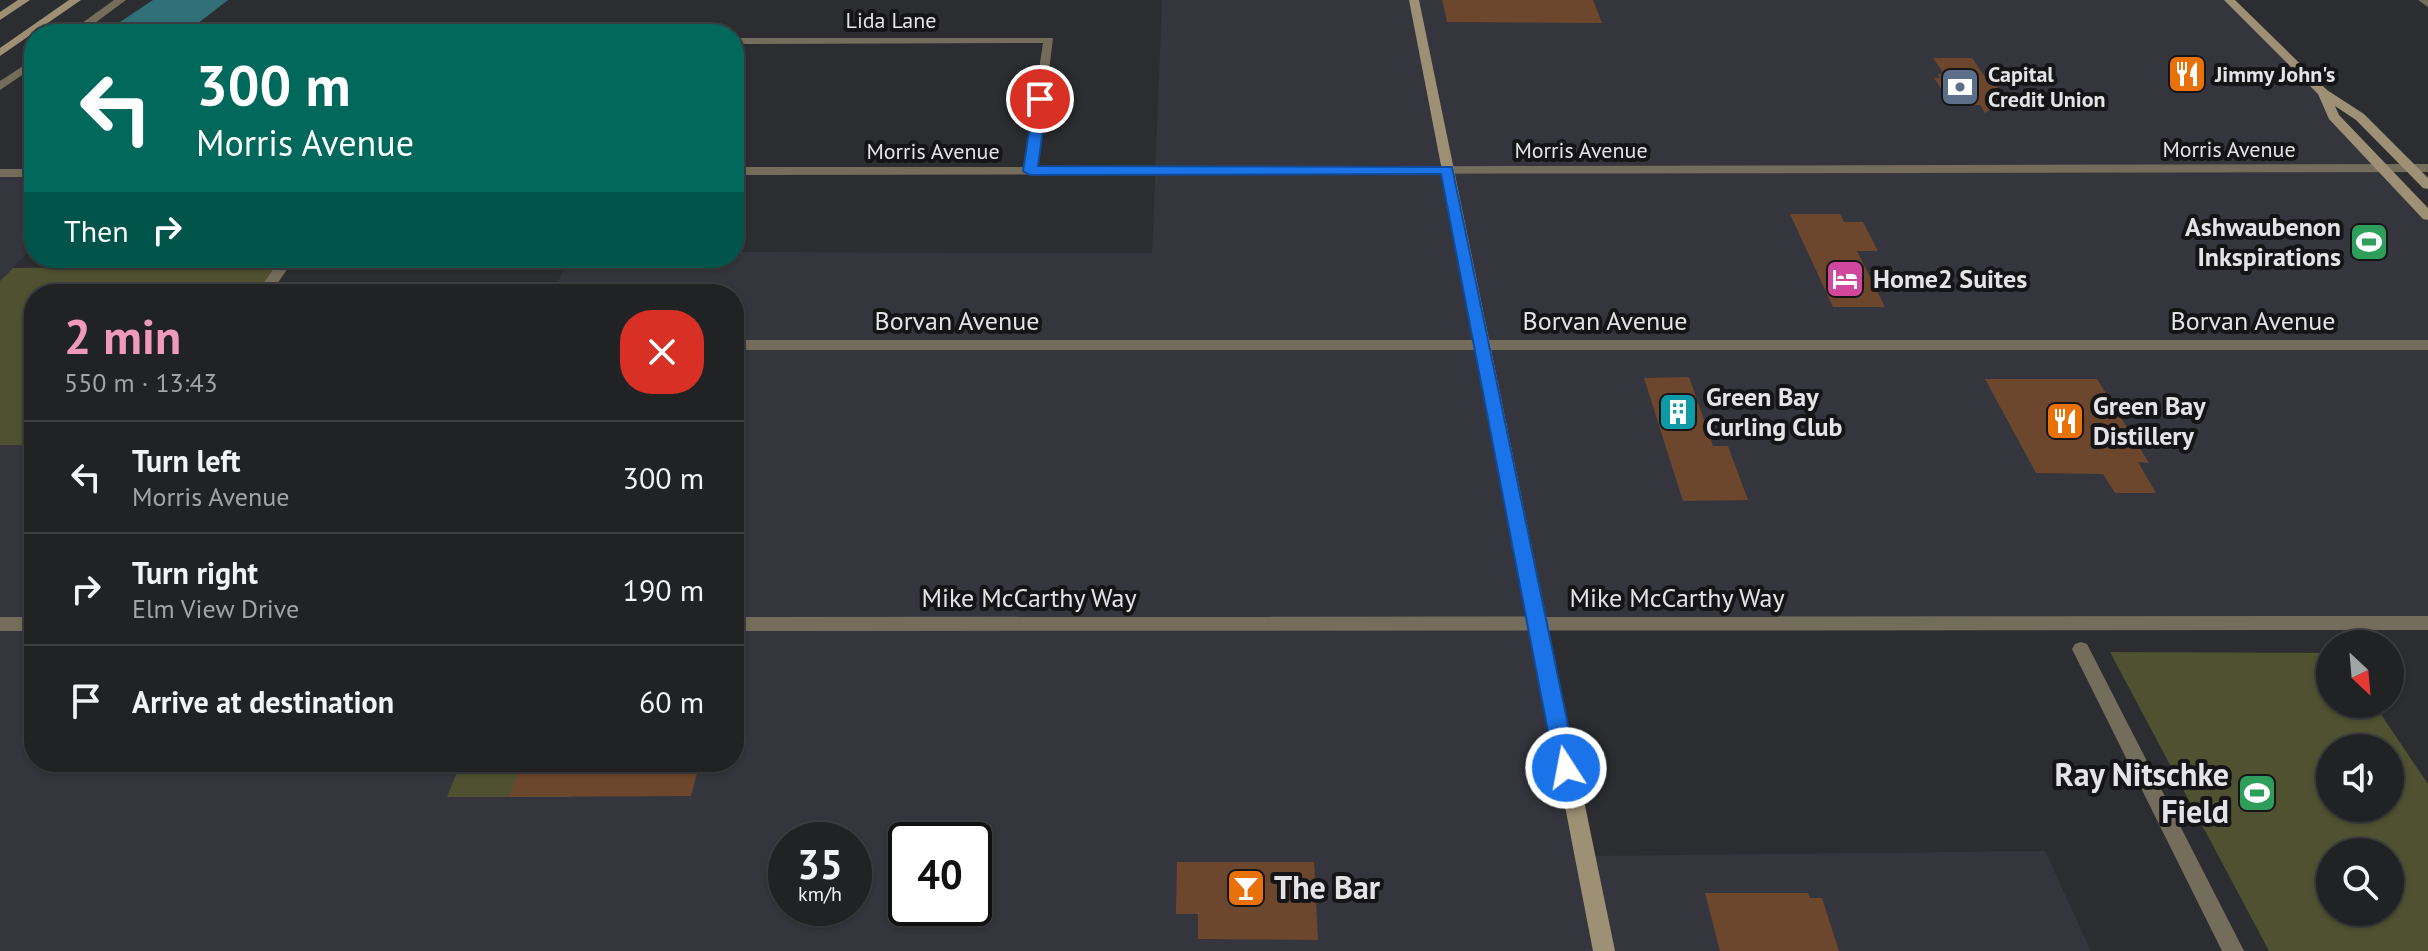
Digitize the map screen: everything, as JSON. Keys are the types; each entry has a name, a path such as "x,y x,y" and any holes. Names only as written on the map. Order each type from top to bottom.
{"street":[{"path":"0,17 25,0"},
{"path":"42,24 76,0"},
{"path":"87,24 121,0"},
{"path":"1414,0 1604,951"},
{"path":"2229,0 2323,93 2360,117 2428,185"},
{"path":"2423,0 2428,4"},
{"path":"0,53 24,36"},
{"name":"Lida Lane","path":"744,41 1049,40 1030,171"},
{"path":"0,86 24,69"},
{"path":"2323,93 2333,116 2428,216"},
{"name":"Morris Avenue","path":"744,171 2428,168"},
{"path":"0,173 24,173"},
{"name":"Borvan Avenue","path":"744,345 2428,345"},
{"name":"Mike McCarthy Way","path":"744,624 2428,623"},
{"path":"0,624 24,624"},
{"path":"2081,649 2233,951"}],"shaded area":[{"path":"1162,0 2229,0 2323,93 2333,116 2428,216 2428,623 1538,624 1584,856 2045,851 2091,951 0,951 0,445 24,445 24,772 744,772 744,284 557,284 565,268 744,268 744,252 1152,253"},
{"path":"0,173 24,173 24,256 0,281"}],"green space":[{"path":"13,268 282,268 270,284 24,284 24,445 0,445 0,281"},
{"name":"Ray Nitschke Field","path":"2110,652 2316,653 2316,718 2383,718 2394,734 2316,734 2316,822 2404,822 2404,748 2428,784 2428,951 2269,951"},
{"path":"457,772 580,772 572,797 447,797"}],"water":[{"path":"153,0 228,0 197,24 117,24"}],"building":[{"path":"1442,0 1593,0 1602,23 1447,22"},
{"name":"Capital Credit Union","path":"1933,58 1972,58 1986,78 1996,78 2000,103 1985,113 1980,105 1967,105 1963,99 1948,99 1934,78 1944,74"},
{"name":"Home2 Suites","path":"1790,214 1840,214 1844,222 1863,222 1878,251 1857,251 1885,307 1833,307"},
{"name":"Green Bay Curling Club","path":"1689,377 1713,446 1728,446 1748,500 1683,501 1644,378"},
{"name":"Green Bay Distillery","path":"1985,379 2097,379 2149,463 2138,462 2156,493 2115,493 2103,474 2036,473"},
{"path":"518,772 697,772 691,796 509,797"},
{"name":"The Bar","path":"1177,862 1314,862 1318,940 1198,939 1198,914 1176,914"},
{"path":"1705,893 1808,893 1810,898 1822,898 1839,951 1720,951"}],"place":[{"name":"Jimmy John's","path":"2187,74"},
{"name":"Capital Credit Union","path":"1960,87"},
{"name":"Ashwaubenon Inkspirations","path":"2369,242"},
{"name":"Home2 Suites","path":"1845,279"},
{"name":"Green Bay Curling Club","path":"1678,412"},
{"name":"Green Bay Distillery","path":"2065,421"},
{"name":"Ray Nitschke Field","path":"2257,793"},
{"name":"The Bar","path":"1246,888"}],"route":[{"path":"1040,99 1030,171 1447,170 1566,768"}]}
